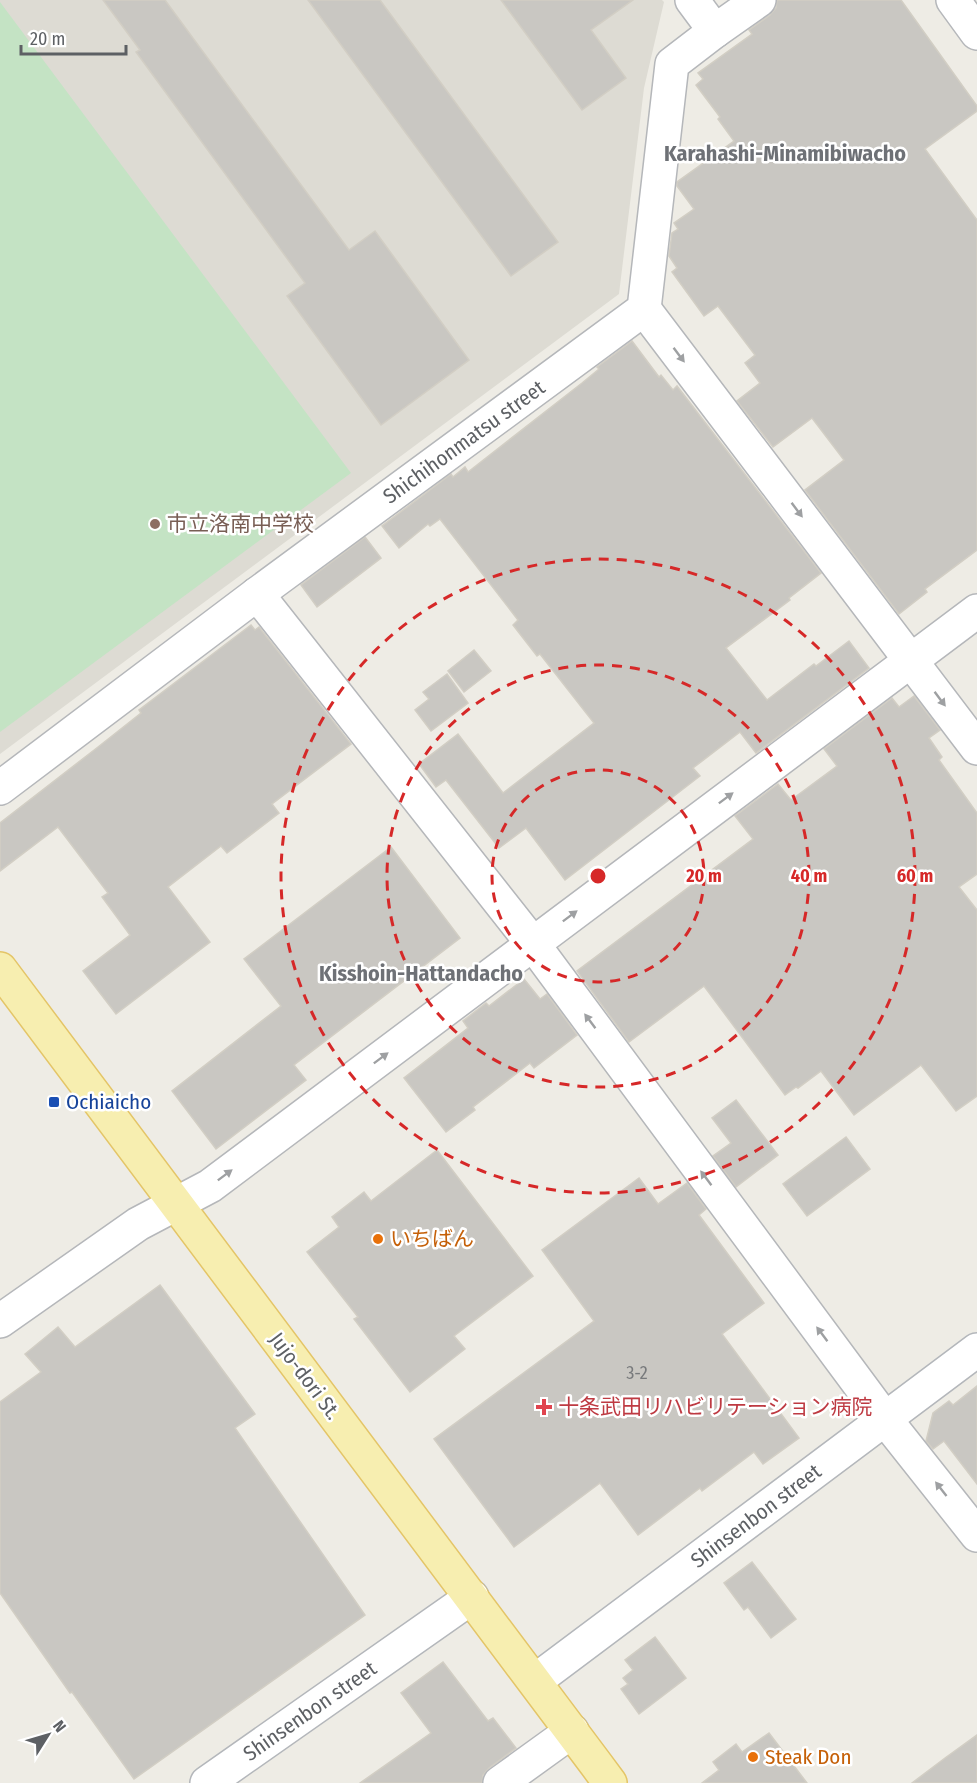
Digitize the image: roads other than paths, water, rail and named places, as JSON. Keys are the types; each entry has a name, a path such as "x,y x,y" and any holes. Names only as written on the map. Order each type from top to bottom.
{"main road":[{"name":"Jujo-dori St.","path":"0,969 610,1783"}],"street":[{"path":"692,0 715,31"},
{"path":"759,0 672,64 644,309 977,748"},
{"path":"953,0 977,33"},
{"name":"Shichihonmatsu street","path":"0,788 257,594 644,309"},
{"path":"257,594 533,944 885,1419 977,1535"},
{"path":"0,1321 138,1224 210,1186 977,611"},
{"name":"Shinsenbon street","path":"535,1681 977,1350"},
{"name":"Shinsenbon street","path":"207,1783 472,1597"},
{"path":"500,1783 572,1731"}],"place":[{"name":"市立洛南中学校","path":"155,524"},
{"name":"Ochiaicho","path":"54,1102"},
{"name":"いちばん","path":"378,1239"},
{"name":"十条武田リハビリテーション病院","path":"544,1407"},
{"name":"Steak Don","path":"753,1757"}],"district":[{"name":"Karahashi-Minamibiwacho","path":"785,153"},
{"name":"Kisshoin-Hattandacho","path":"421,973"}]}
